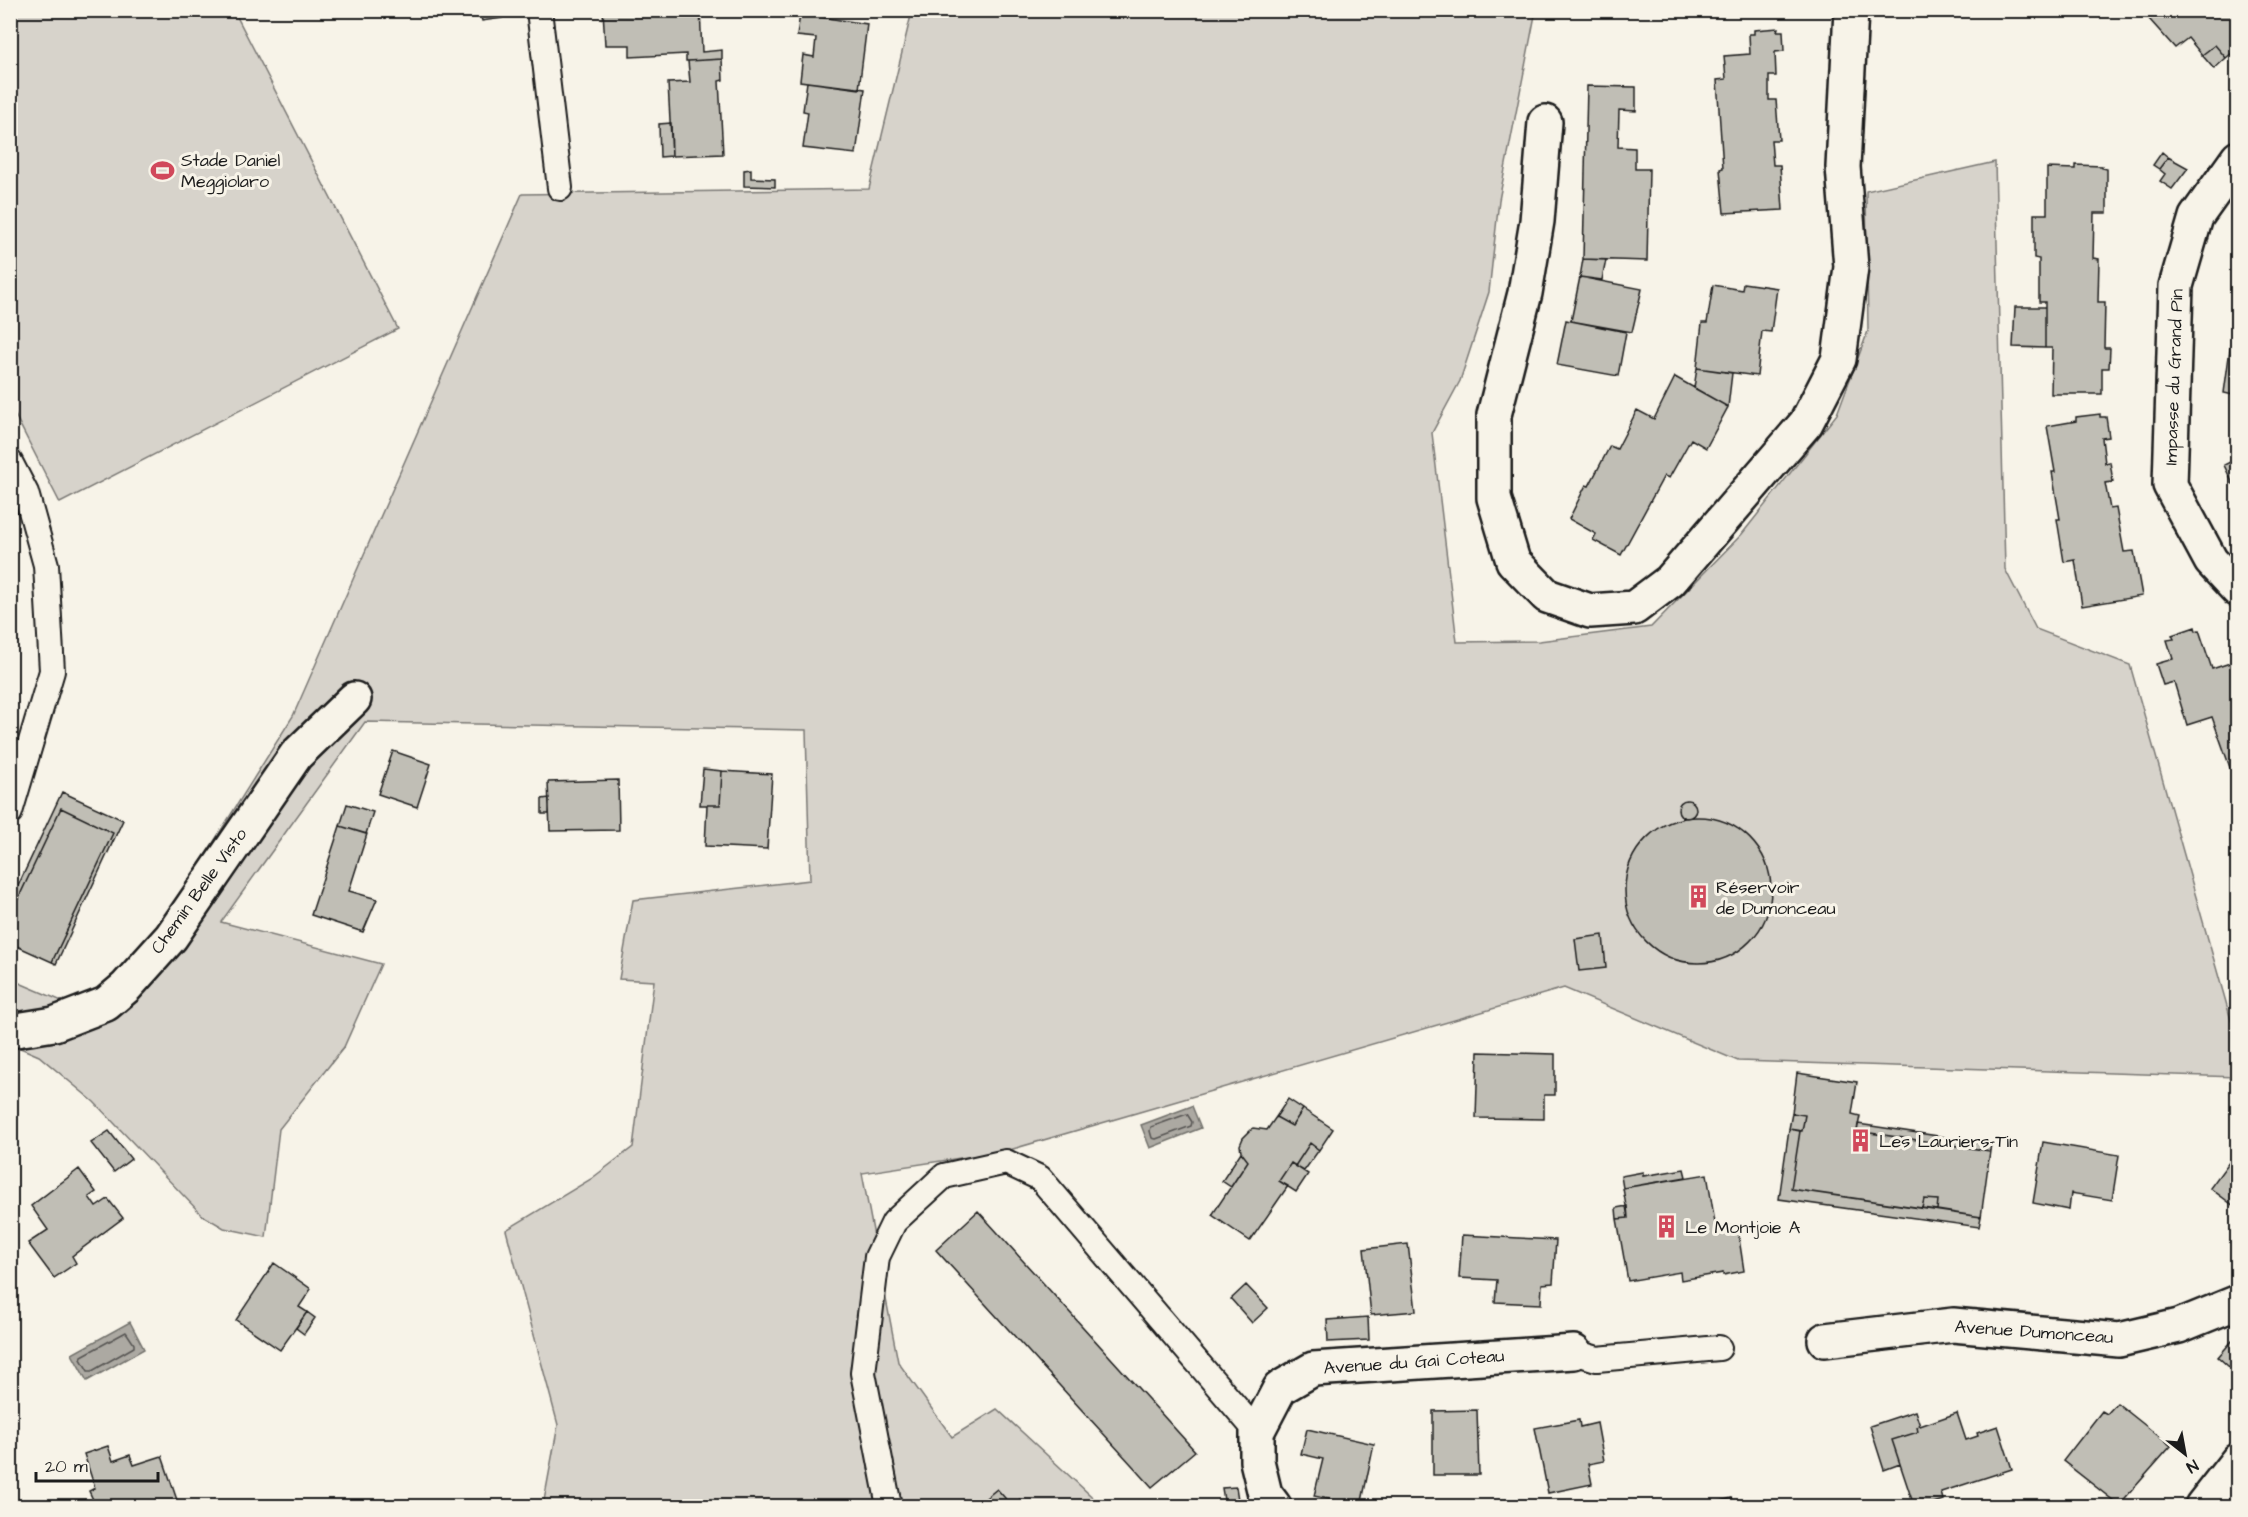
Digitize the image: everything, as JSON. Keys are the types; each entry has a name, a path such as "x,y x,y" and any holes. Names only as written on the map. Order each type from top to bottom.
{"street":[{"path":"1545,123 1537,221 1525,293 1494,416 1494,498 1513,561 1547,596 1590,611 1634,609 1670,581 1806,423 1839,359 1851,267 1843,167 1851,10"},
{"name":"Impasse du Grand Pin","path":"2238,158 2196,217 2176,286 2170,485 2211,561 2238,590"},
{"name":"Chemin Belle Visto","path":"10,1032 54,1024 106,1004 126,987 171,937 296,755 354,699"},
{"name":"Avenue Dumonceau","path":"1825,1340 1953,1325 2119,1340 2179,1326 2238,1302"},
{"name":"Avenue du Gai Coteau","path":"1274,1506 1265,1494 1262,1483 1257,1461 1257,1432 1280,1388 1313,1369 1574,1352"},
{"path":"2202,1506 2238,1460"}],"lane":[{"path":"539,10 560,188"},
{"path":"10,462 26,493 46,565 52,671 10,812"},
{"path":"889,1506 863,1373 878,1257 894,1222 944,1176 1006,1162 1040,1178 1257,1432"},
{"path":"1574,1352 1597,1359 1719,1348"}],"shaded area":[{"name":"Stade Daniel Meggiolaro","path":"11,10 234,11 398,329 60,503 11,407"},
{"path":"1536,10 1499,200 1489,292 1460,381 1432,433 1457,642 1539,641 1651,627 1742,534 1837,414 1868,331 1866,191 1995,162 2005,569 2036,629 2130,665 2237,1041 2238,1077 1738,1061 1564,988 1006,1151 862,1173 898,1362 952,1437 997,1409 1102,1506 543,1506 558,1425 506,1230 591,1179 633,1147 654,981 619,979 633,900 810,880 806,730 365,722 221,922 381,964 344,1047 279,1129 266,1237 224,1228 202,1215 94,1102 39,1056 11,1044 10,979 64,1002 103,992 155,935 293,716 522,194 869,189 912,11"}],"water":[{"path":"1192,1106 1201,1128 1150,1148 1141,1125"},
{"path":"130,1322 144,1349 87,1381 72,1354"}],"building":[{"path":"479,10 501,10 502,18 482,21"},
{"path":"603,10 700,10 702,52 722,50 722,59 686,61 686,54 630,57 630,45 605,45"},
{"path":"2141,10 2228,10 2238,21 2238,48 2226,58 2215,45 2202,55 2188,38 2175,48"},
{"path":"800,14 867,24 859,89 800,81 803,55 814,57 816,38 797,36"},
{"path":"1778,28 1777,31 1783,31 1784,51 1775,52 1776,76 1769,76 1769,100 1776,100 1779,140 1771,140 1773,165 1780,165 1783,210 1724,213 1717,80 1726,79 1724,56 1750,54 1749,34 1754,34 1754,30"},
{"path":"2215,45 2226,58 2214,69 2202,55"},
{"path":"722,59 723,80 719,81 723,154 672,156 668,83 690,82 688,61"},
{"path":"807,82 865,89 856,154 803,148 808,112 803,111"},
{"path":"1587,86 1636,87 1636,111 1619,110 1618,147 1635,148 1635,169 1649,169 1647,261 1583,259"},
{"path":"671,123 672,156 660,157 659,124"},
{"path":"2162,152 2168,157 2159,169 2153,165"},
{"path":"2168,157 2188,168 2172,189 2160,181 2165,174 2159,169"},
{"path":"2075,165 2102,166 2107,169 2107,213 2094,213 2093,258 2099,259 2098,302 2105,302 2104,348 2110,348 2109,368 2102,368 2102,394 2051,394 2052,348 2045,348 2045,302 2039,302 2039,259 2034,258 2034,214 2047,214 2047,168 2075,169"},
{"path":"751,169 751,178 775,179 775,187 744,186 744,170"},
{"path":"1583,259 1606,260 1602,280 1580,277"},
{"path":"1580,277 1642,289 1632,332 1571,321"},
{"path":"1743,283 1777,288 1771,332 1762,331 1757,376 1697,368 1702,323 1707,323 1713,285 1742,290"},
{"path":"2015,307 2045,307 2045,348 2013,347"},
{"path":"1566,320 1626,332 1618,376 1557,365"},
{"path":"2233,327 2238,328 2238,396 2224,393"},
{"path":"1697,368 1732,373 1728,407 1694,388"},
{"path":"1675,377 1728,407 1706,448 1691,439 1669,478 1664,476 1621,555 1593,540 1596,534 1569,519 1586,485 1589,486 1610,446 1617,449 1637,410 1654,419"},
{"path":"2100,414 2100,417 2106,417 2109,437 2102,438 2105,463 2110,462 2113,482 2105,483 2110,509 2116,508 2124,552 2134,551 2142,596 2082,606 2075,560 2064,562 2052,472 2055,472 2047,426 2076,421 2076,417"},
{"path":"2238,458 2238,482 2233,484 2224,465"},
{"path":"2195,627 2196,631 2199,630 2212,669 2230,663 2238,686 2238,790 2212,717 2187,725 2174,682 2163,685 2156,664 2173,659 2167,640 2174,639 2172,635"},
{"path":"393,751 431,764 417,807 378,794"},
{"path":"703,769 722,771 720,805 700,805"},
{"path":"722,771 772,774 767,849 705,846 707,805 720,805"},
{"path":"618,780 619,830 550,831 548,782"},
{"path":"62,792 123,820 56,964 52,962 113,833 61,808 10,916 10,903"},
{"path":"549,798 549,814 542,814 542,799"},
{"path":"1687,800 1695,805 1696,809 1691,817 1687,818 1679,813 1678,809 1683,801"},
{"path":"347,804 373,812 366,834 340,826"},
{"path":"61,808 113,833 52,962 10,943 10,916"},
{"name":"Réservoir de Dumonceau","path":"1698,817 1712,818 1726,823 1739,829 1750,838 1759,849 1765,862 1770,876 1770,904 1765,918 1759,931 1750,942 1739,951 1726,957 1712,962 1698,963 1684,962 1670,957 1657,951 1646,942 1637,931 1631,918 1626,904 1625,890 1626,876 1631,862 1637,849 1646,838 1657,829 1670,823 1684,818"},
{"path":"340,826 367,834 349,891 377,899 363,932 311,915"},
{"path":"1603,935 1606,968 1579,971 1575,939"},
{"path":"1478,1052 1555,1054 1555,1095 1544,1095 1544,1119 1476,1118"},
{"name":"Les Lauriers-Tin","path":"1797,1073 1857,1082 1852,1114 1860,1116 1857,1131 1990,1151 1981,1217 1937,1210 1938,1200 1924,1199 1922,1208 1791,1189 1800,1131 1802,1131 1805,1115 1792,1113"},
{"path":"1288,1099 1303,1109 1292,1126 1276,1117"},
{"path":"1303,1109 1333,1129 1319,1150 1310,1143 1295,1166 1291,1163 1279,1181 1288,1186 1250,1241 1212,1215 1248,1161 1241,1152 1240,1145 1243,1138 1253,1128 1267,1130 1276,1117 1292,1126"},
{"path":"1792,1113 1805,1115 1802,1131 1789,1129"},
{"path":"1858,1124 1991,1144 1990,1151 1857,1131"},
{"path":"1789,1129 1800,1131 1791,1189 1981,1217 1979,1227 1779,1199"},
{"path":"109,1131 131,1159 114,1172 91,1143"},
{"path":"2043,1142 2119,1155 2112,1200 2071,1193 2069,1210 2033,1203"},
{"path":"1310,1143 1319,1150 1304,1171 1295,1166"},
{"path":"2238,1150 2238,1209 2210,1188"},
{"path":"1241,1152 1248,1161 1231,1187 1222,1181"},
{"path":"1291,1163 1308,1174 1296,1192 1279,1181"},
{"path":"79,1169 96,1192 89,1197 96,1207 108,1199 123,1218 72,1256 76,1263 54,1278 28,1243 48,1230 31,1206"},
{"path":"1684,1169 1686,1177 1623,1188 1621,1176 1643,1172 1643,1176"},
{"name":"Le Montjoie A","path":"1707,1174 1716,1229 1737,1225 1744,1271 1681,1280 1680,1272 1628,1281 1617,1219 1628,1218 1623,1188"},
{"path":"1924,1199 1938,1200 1937,1210 1922,1208"},
{"path":"1627,1206 1628,1218 1617,1219 1616,1208"},
{"path":"978,1211 1195,1451 1152,1487 936,1250"},
{"path":"1462,1235 1556,1240 1553,1283 1542,1284 1541,1304 1495,1302 1497,1280 1459,1278"},
{"path":"1408,1244 1416,1311 1371,1315 1364,1249"},
{"path":"274,1263 311,1289 299,1307 307,1312 280,1350 236,1320"},
{"path":"1246,1285 1268,1308 1252,1323 1231,1299"},
{"path":"307,1312 315,1318 304,1334 296,1328"},
{"path":"1368,1317 1369,1340 1328,1342 1327,1320"},
{"path":"2232,1341 2238,1345 2238,1375 2218,1357"},
{"path":"2117,1403 2171,1446 2119,1505 2063,1461 2102,1411 2107,1414"},
{"path":"1477,1410 1479,1475 1433,1475 1433,1411"},
{"path":"1915,1411 1920,1426 1917,1427 1918,1432 1892,1440 1900,1464 1884,1470 1870,1426"},
{"path":"1957,1413 1966,1440 1978,1436 1977,1433 1998,1426 2012,1469 1941,1492 1943,1500 1924,1506 1914,1506 1892,1440 1918,1432 1917,1427"},
{"path":"1579,1420 1580,1427 1597,1423 1604,1461 1588,1464 1592,1484 1548,1493 1535,1428"},
{"path":"1307,1429 1374,1444 1361,1506 1314,1496 1323,1459 1301,1454"},
{"path":"108,1446 113,1461 130,1455 134,1465 162,1456 178,1503 167,1506 96,1506 89,1491 95,1488 84,1454"},
{"path":"1236,1487 1239,1506 1225,1506 1222,1488"},
{"path":"997,1489 1012,1506 986,1506 981,1502"},
{"path":"1732,1498 1734,1506 1702,1506"},
{"path":"1020,1499 1027,1506 1012,1506"}],"place":[{"name":"Stade Daniel Meggiolaro","path":"163,170"},
{"name":"Réservoir de Dumonceau","path":"1698,897"},
{"name":"Les Lauriers-Tin","path":"1861,1141"},
{"name":"Le Montjoie A","path":"1667,1227"}]}
